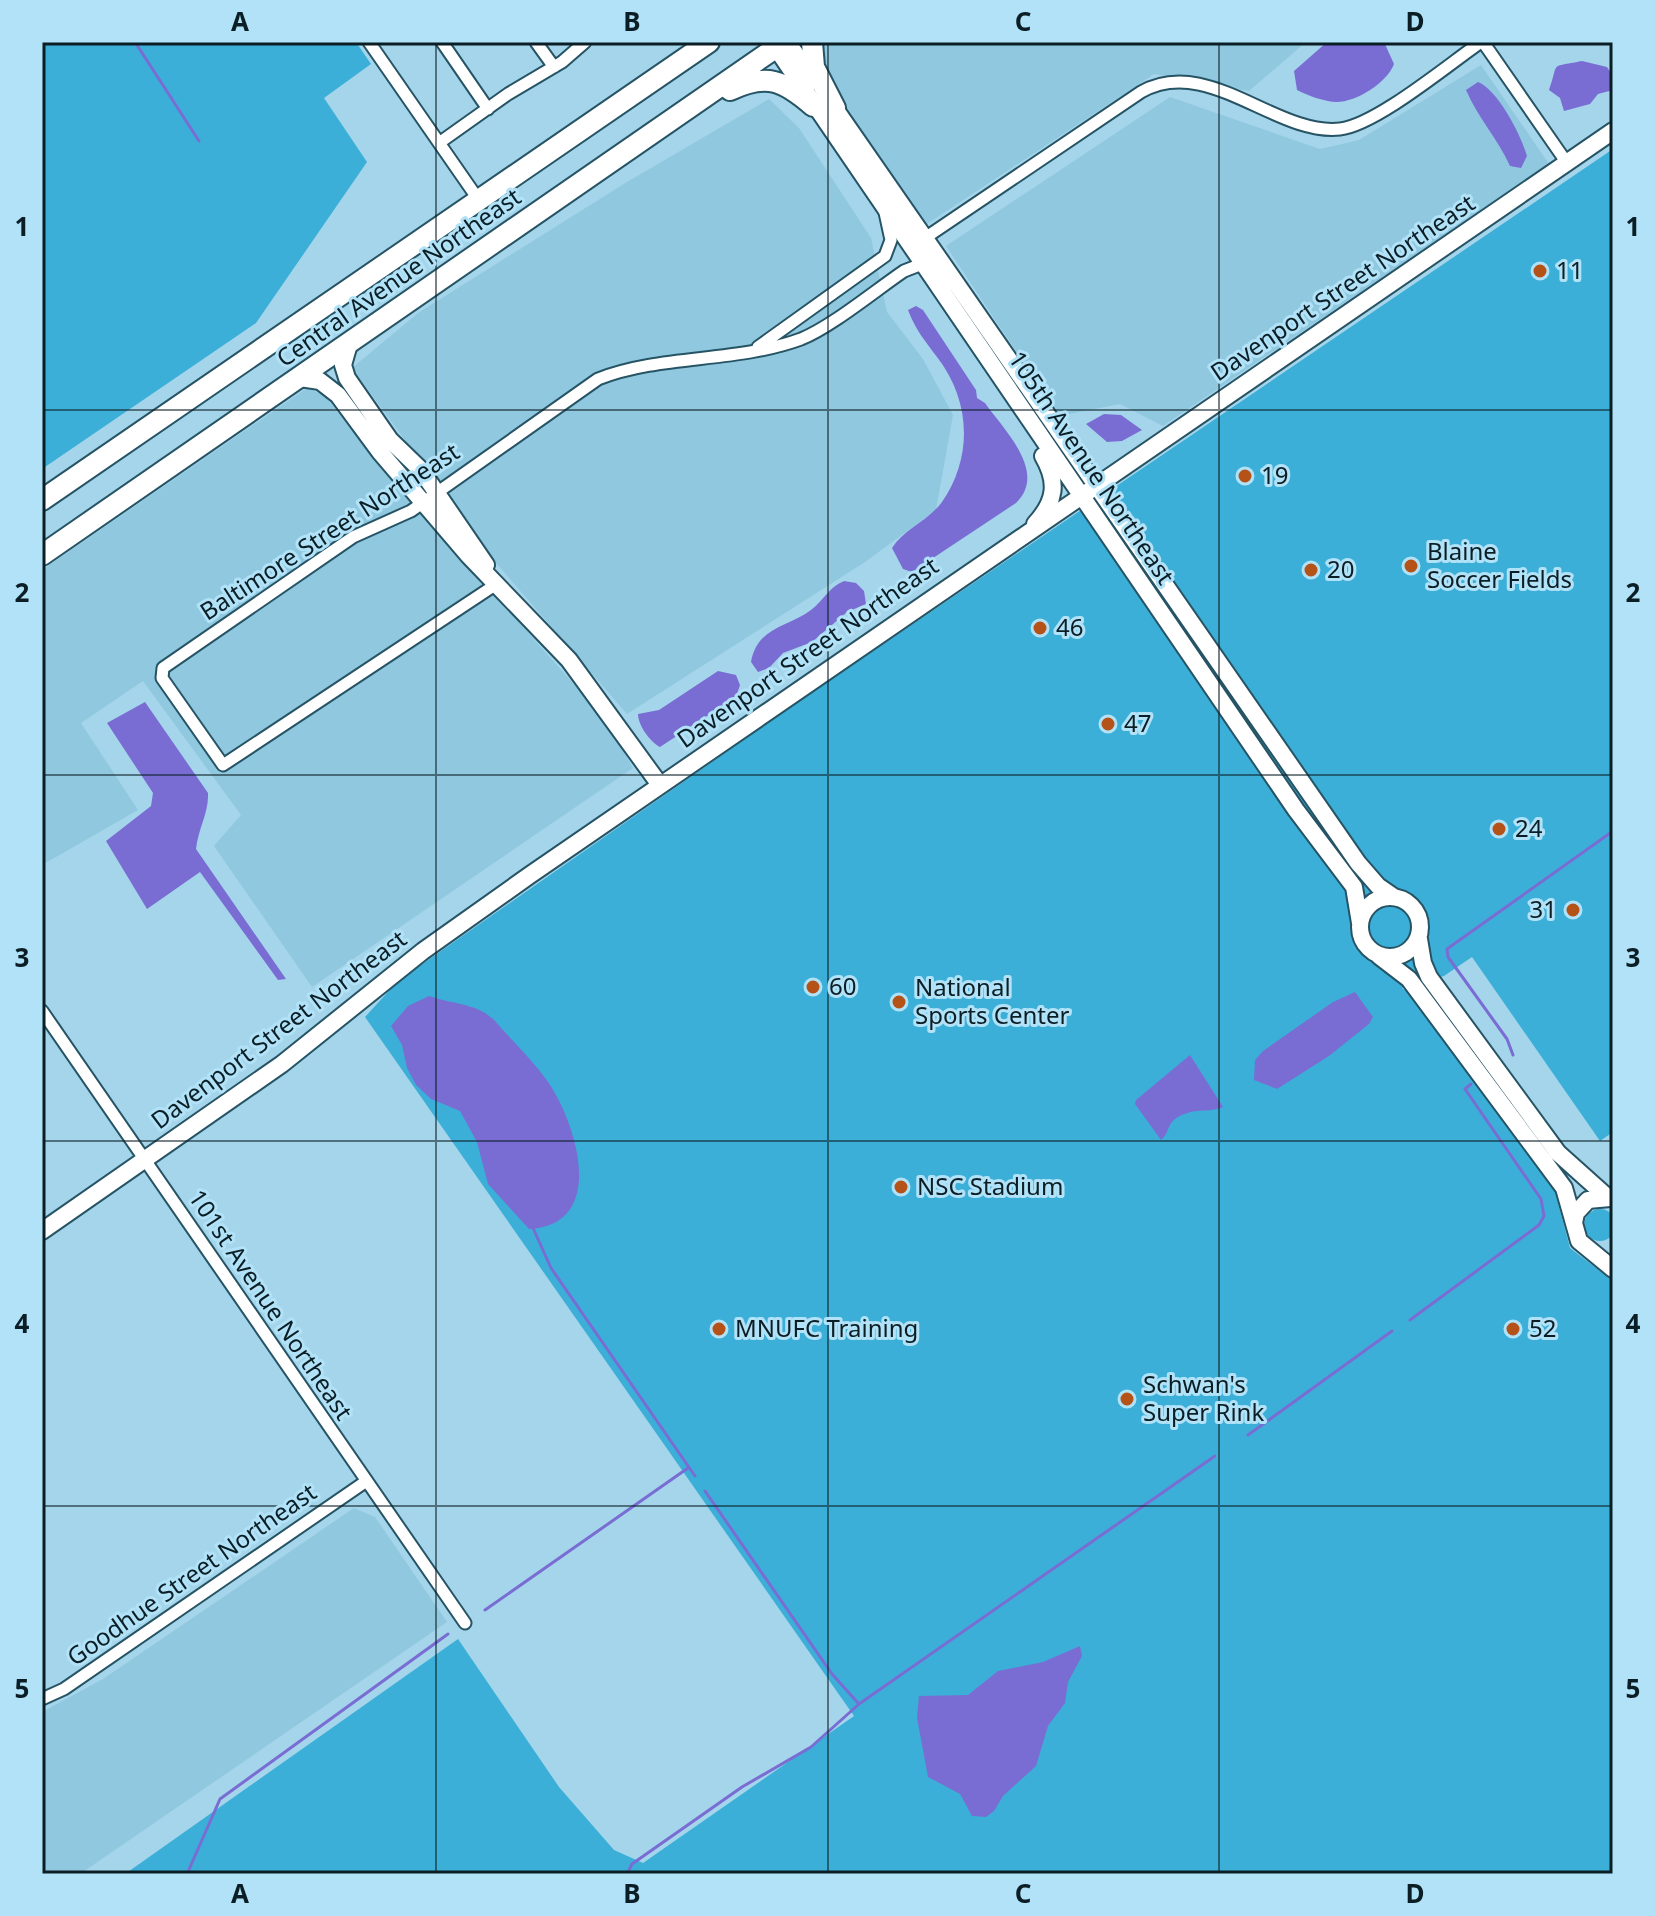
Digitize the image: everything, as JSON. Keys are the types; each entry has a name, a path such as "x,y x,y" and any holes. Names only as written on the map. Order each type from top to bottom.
{"highway":[{"name":"Central Avenue Northeast","path":"42,500 709,42"},
{"path":"812,42 814,67 835,108"},
{"name":"Central Avenue Northeast","path":"42,555 779,44"},
{"path":"693,106 758,79 788,87 813,106"}],"street":[{"path":"369,42 478,199"},
{"path":"442,42 488,109"},
{"path":"536,42 554,67"},
{"path":"439,143 554,67 585,42"},
{"path":"925,238 1141,92 1162,82 1191,82 1318,128 1342,129 1368,119 1482,42 1567,163"},
{"name":"105th Avenue Northeast","path":"779,44 835,108 1358,863 1378,886 1414,907 1419,917 1419,939 1429,977 1558,1153 1610,1197"},
{"name":"105th Avenue Northeast","path":"779,44 813,106 1296,810 1354,887 1364,941 1409,979 1564,1188 1579,1241 1613,1269"},
{"name":"Davenport Street Northeast","path":"42,1231 289,1059 423,951 660,785 1613,131"},
{"name":"Baltimore Street Northeast","path":"751,352 885,256 891,240 884,208"},
{"name":"Baltimore Street Northeast","path":"494,579 223,765 162,678 163,668 353,537 430,497 598,379 621,370 751,352 804,338 904,271 922,264"},
{"path":"349,344 343,365 347,378 390,440 421,470 430,497"},
{"path":"300,378 320,381 338,395 380,452 430,497 494,579 588,684 660,785"},
{"path":"1002,380 1052,473 1055,487 1049,506 1022,539"},
{"path":"1360,923 1368,906 1384,897 1394,897"},
{"path":"1379,956 1406,954 1419,939"},
{"name":"101st Avenue Northeast","path":"42,1011 465,1623"},
{"name":"105th Avenue Northeast","path":"1574,1223 1581,1206 1610,1197"},
{"path":"1595,1253 1613,1252"},
{"name":"Goodhue Street Northeast","path":"42,1699 64,1689 365,1482"}],"shaded area":[{"path":"42,42 356,42 371,64 324,98 367,162 256,323 42,469"},
{"path":"825,42 1306,42 1249,91 1154,74 927,224 844,110 820,56"},
{"path":"1327,42 1384,42 1394,64 1378,85 1352,99 1330,101 1316,98 1297,90 1294,71"},
{"path":"1582,61 1607,67 1613,76 1613,90 1598,94 1590,104 1564,111 1560,98 1549,90 1556,67"},
{"path":"1481,65 1549,164 1163,426 1120,404 1059,416 946,246 1170,97 1320,149 1359,140"},
{"path":"1478,82 1501,103 1520,137 1527,156 1521,168 1510,166 1466,90"},
{"path":"769,99 799,128 871,238 887,312 923,359 953,415 936,510 865,562 627,714 490,556 352,368 418,313 627,182"},
{"name":"National Sports Center","path":"1613,149 1613,1132 1600,1141 1472,957 1444,976 1425,981 1569,1176 1566,1177 1421,983 1402,988 1439,1018 1553,1184 1570,1248 1613,1281 1613,1874 125,1874 458,1639 559,1787 614,1850 643,1863 854,1716 365,1017 398,981 785,711"},
{"path":"916,306 923,310 976,390 977,398 985,403 1012,438 1025,465 1027,478 1025,491 1016,503 912,572 903,569 892,548 942,502 959,467 964,429 962,410 948,374 917,329 908,310"},
{"path":"307,388 325,396 377,463 604,718 633,768 312,987 214,846 241,815 143,681 81,723 138,810 42,865 42,570"},
{"path":"1104,414 1121,415 1142,430 1122,441 1107,442 1086,424"},
{"path":"844,581 856,583 864,591 866,604 847,612 812,642 783,653 769,668 758,672 751,662 760,642 775,629 811,610"},
{"path":"718,671 736,675 740,685 736,697 660,747 652,741 642,728 638,714 659,710"},
{"path":"145,702 208,793 196,849 286,979 278,980 200,872 147,909 106,841 151,806 153,793 107,723"},
{"path":"1355,992 1373,1017 1369,1024 1329,1056 1277,1089 1254,1080 1255,1060 1263,1051 1333,1002"},
{"path":"429,996 473,1008 489,1016 536,1066 559,1100 576,1146 579,1170 577,1192 569,1210 554,1223 529,1229 488,1184 477,1142 460,1111 431,1099 416,1085 407,1068 402,1045 391,1026 408,1006"},
{"path":"1190,1055 1223,1107 1182,1115 1172,1121 1161,1140 1135,1104 1136,1100"},
{"path":"1600,1209 1611,1214 1616,1225 1611,1236 1600,1241 1589,1236 1584,1225 1589,1214"},
{"path":"354,1508 375,1517 447,1622 80,1874 42,1874 42,1712 103,1679"},
{"path":"1080,1646 1082,1656 1068,1682 1065,1703 1048,1726 1036,1766 1003,1796 994,1811 986,1817 972,1816 960,1794 928,1777 917,1718 919,1696 968,1695 998,1671 1043,1662"}],"waterway":[{"path":"135,42 199,141"},
{"path":"1513,1055 1507,1039 1448,957 1447,949 1613,831"},
{"path":"1410,1320 1539,1225 1544,1216 1541,1199 1465,1089 1471,1084"},
{"path":"533,1228 551,1268 695,1476"},
{"path":"1248,1435 1392,1331"},
{"path":"705,1491 832,1674 859,1704 1215,1456"},
{"path":"485,1610 688,1468"},
{"path":"187,1874 220,1799 448,1634"},
{"path":"627,1874 632,1864 742,1787 811,1747 858,1705"}],"place":[{"name":"11","path":"1540,271"},
{"name":"19","path":"1245,476"},
{"name":"Blaine Soccer Fields","path":"1411,566"},
{"name":"20","path":"1311,570"},
{"name":"46","path":"1040,628"},
{"name":"47","path":"1108,724"},
{"name":"24","path":"1499,829"},
{"name":"31","path":"1573,910"},
{"name":"60","path":"813,987"},
{"name":"National Sports Center","path":"899,1002"},
{"name":"NSC Stadium","path":"901,1187"},
{"name":"MNUFC Training","path":"719,1329"},
{"name":"52","path":"1513,1329"},
{"name":"Schwan's Super Rink","path":"1127,1399"}]}
